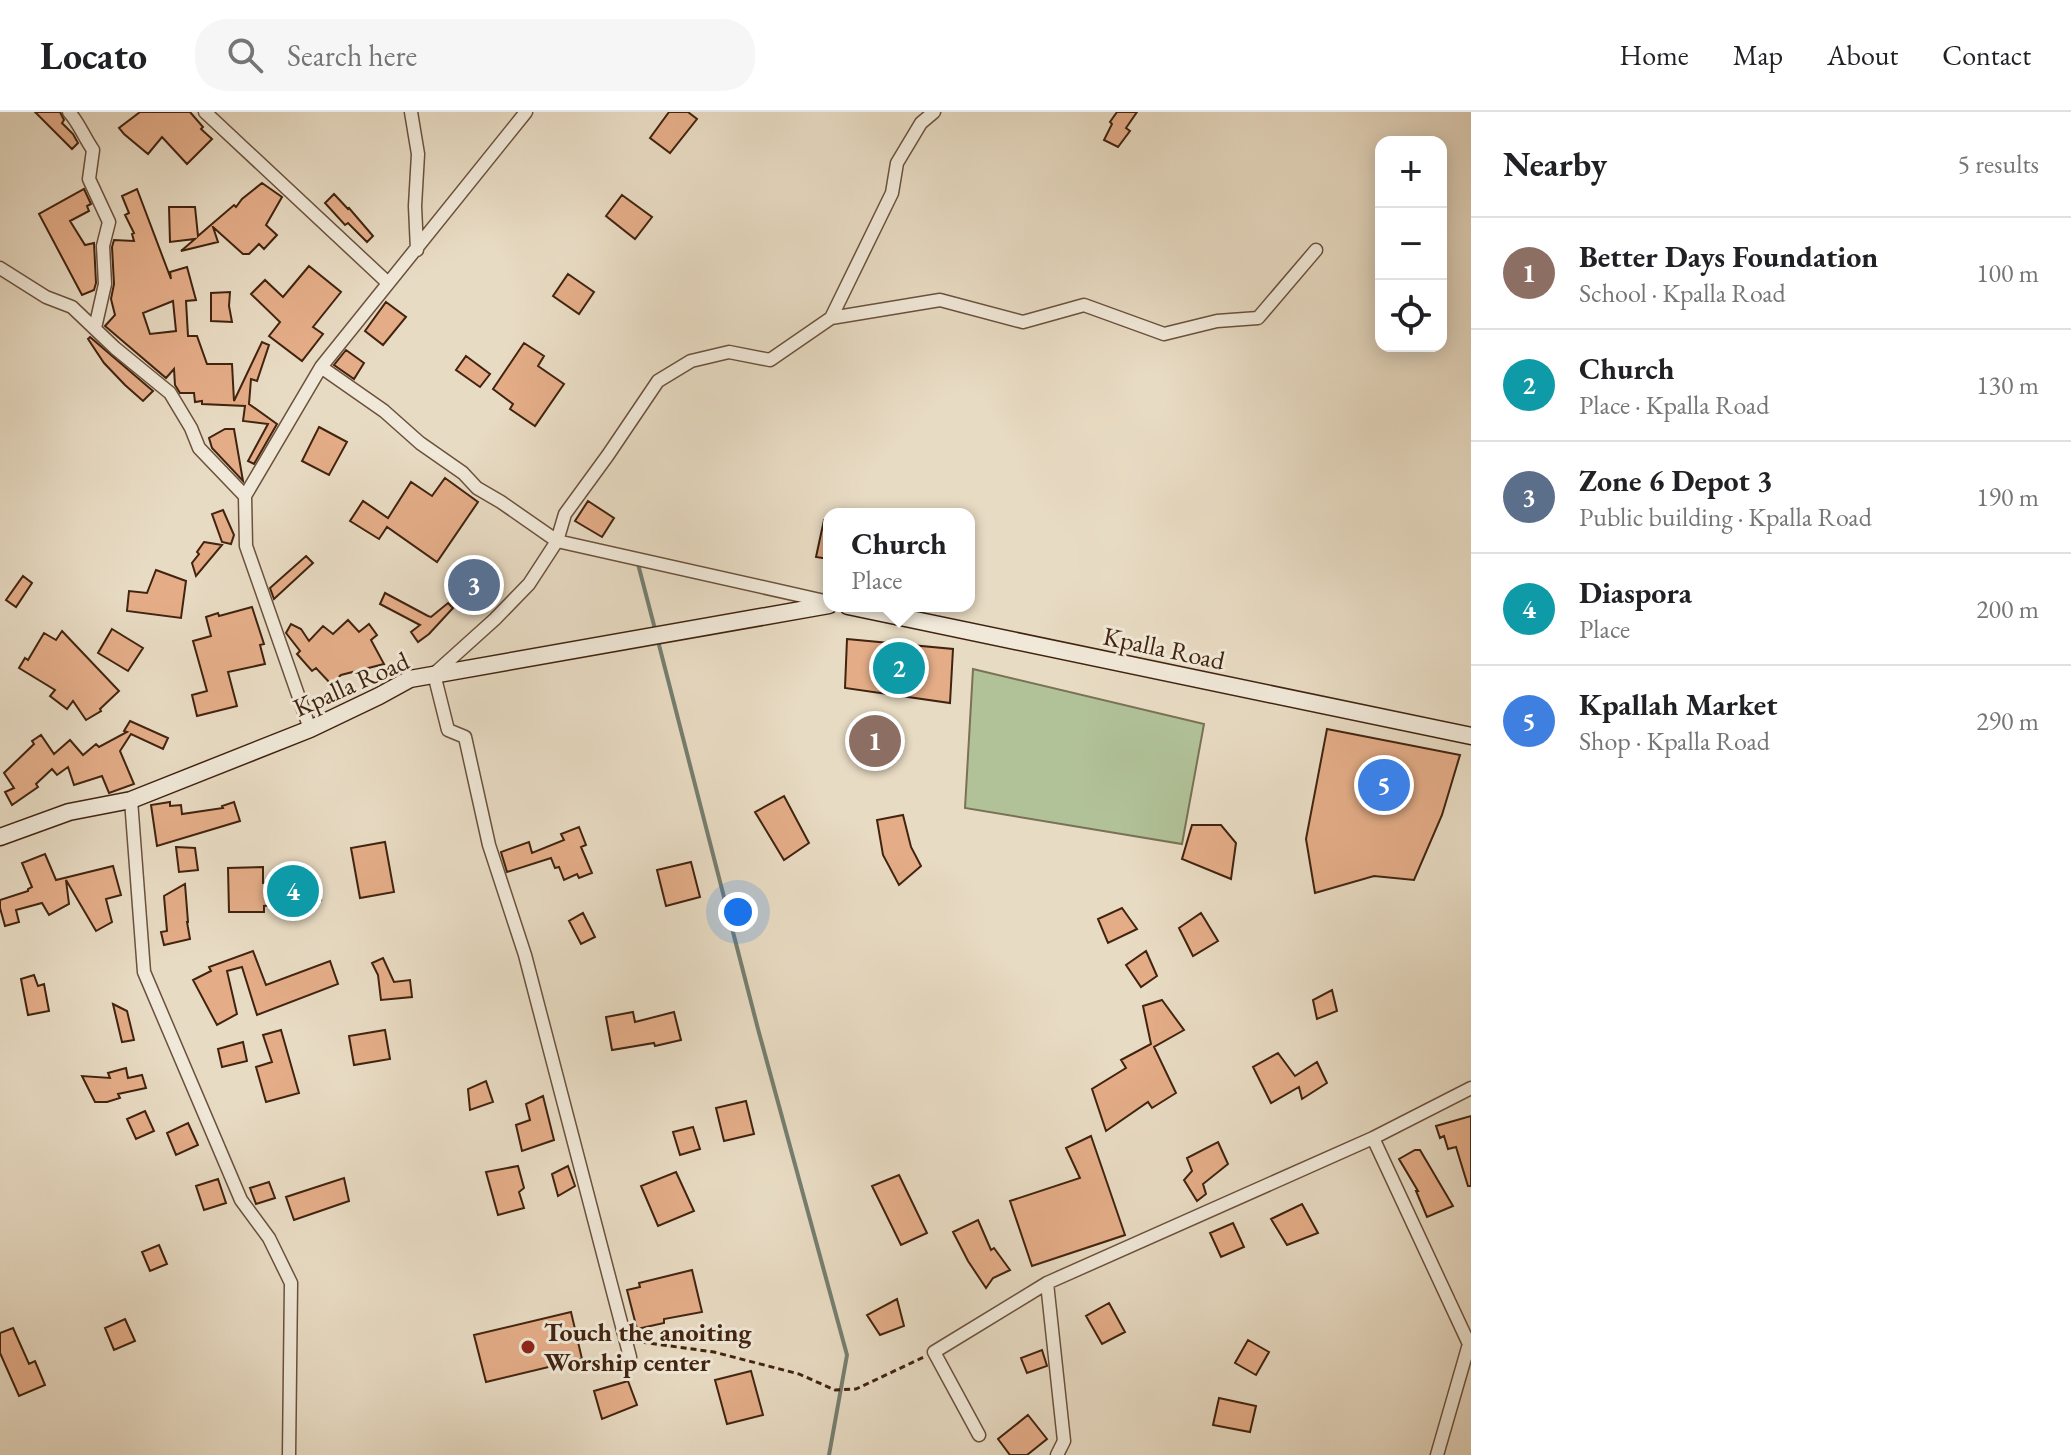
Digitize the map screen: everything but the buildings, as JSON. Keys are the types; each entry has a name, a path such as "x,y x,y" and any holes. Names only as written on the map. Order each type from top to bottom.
{"street":[{"path":"69,112 93,150 89,179 109,222 103,246 105,284 95,328"},
{"path":"205,112 388,283"},
{"path":"411,112 418,154 415,206 417,250"},
{"path":"310,729 246,546 245,496 321,367 526,112"},
{"path":"831,318 892,193 897,163 921,123 934,112"},
{"path":"630,1357 525,955 489,845 465,737 448,730 434,674 529,584 557,541 565,514 658,381 691,361 729,352 770,360 831,318 940,300 1023,322 1084,305 1164,334 1217,321 1258,318 1316,250"},
{"path":"0,268 46,297 72,307 115,348 170,393 199,448 245,496"},
{"path":"321,367 384,411 420,443 463,473 477,488 557,541 823,602"},
{"name":"Kpalla Road","path":"0,837 69,812 131,800 310,729 410,679 823,604"},
{"name":"Kpalla Road","path":"877,612 1471,736"},
{"path":"131,800 144,972 241,1200 269,1238 291,1283 289,1455"},
{"path":"979,1435 934,1352 1047,1283 1373,1138 1471,1088"},
{"path":"1373,1138 1469,1344 1437,1455"},
{"path":"1047,1283 1064,1441 1057,1455"}],"path":[{"path":"625,1340 714,1352 799,1374 835,1390 856,1389 934,1352"}],"green space":[{"path":"973,669 1204,724 1182,844 965,808"}],"waterway":[{"path":"638,564 656,633"},
{"path":"658,641 758,1029 847,1355 829,1455"}],"place":[{"name":"Zone 6 Depot 3","path":"474,585"},
{"name":"Church","path":"899,668"},
{"name":"Better Days Foundation","path":"875,741"},
{"name":"Kpallah Market","path":"1384,785"},
{"name":"Diaspora","path":"293,891"},
{"name":"Touch the anoiting Worship center","path":"528,1347"}]}
